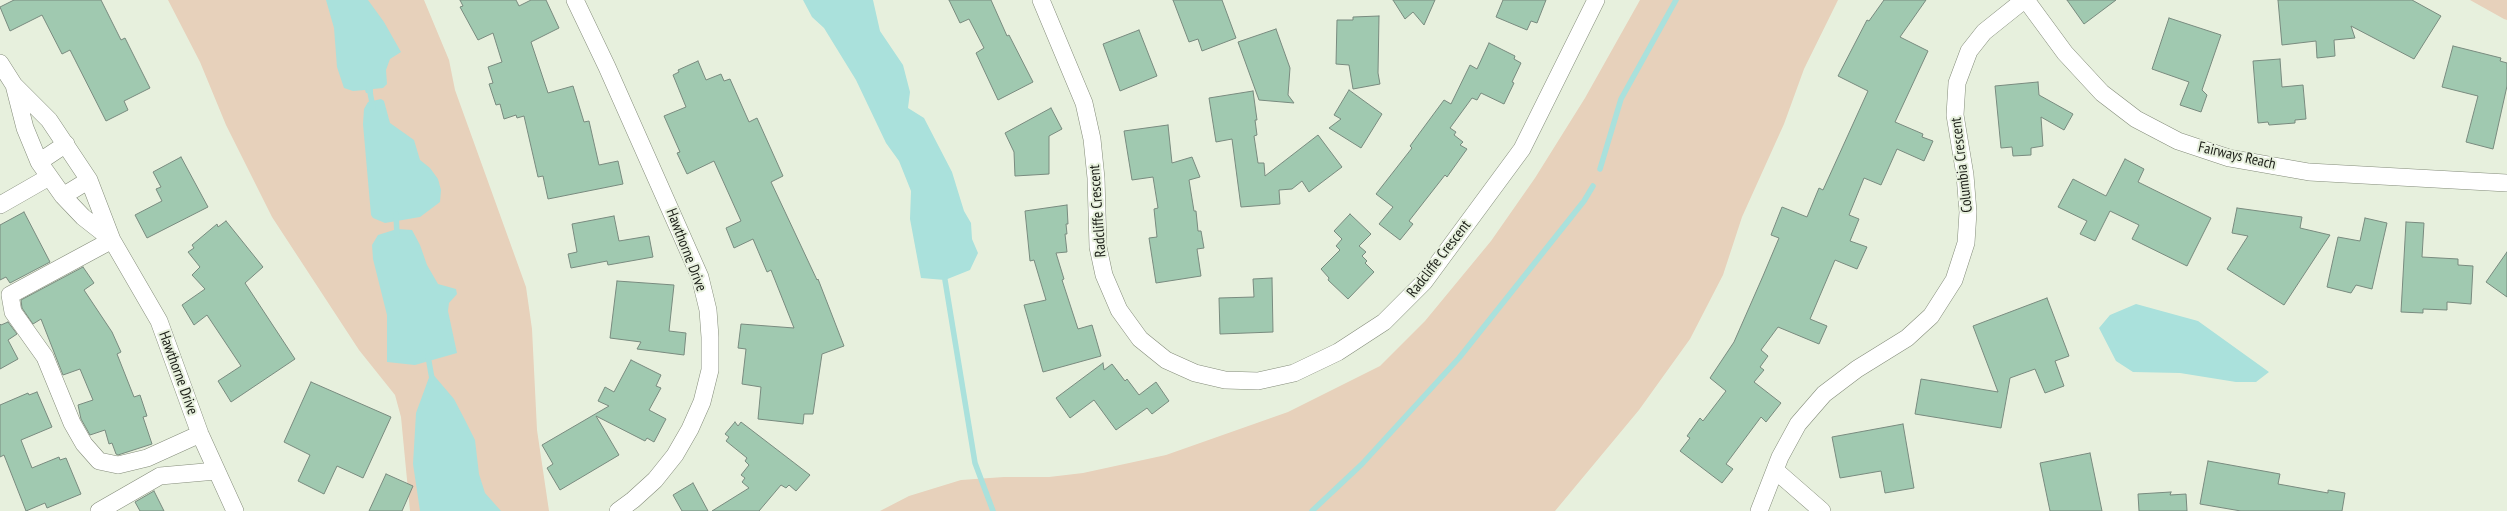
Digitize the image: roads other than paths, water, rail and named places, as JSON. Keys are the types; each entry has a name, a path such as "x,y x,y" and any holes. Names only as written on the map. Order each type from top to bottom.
{"street":[{"name":"Hawthorne Drive","path":"575,0 607,67 700,277 708,310 710,370 702,402 690,429 675,455 655,480 634,500 618,511"},
{"name":"Radcliffe Crescent","path":"1041,0 1084,103 1092,140 1096,178 1098,247 1104,275 1119,310 1140,339 1166,360 1195,373 1225,380 1258,381 1294,373 1338,352 1384,322 1424,282 1522,148 1596,0"},
{"name":"Fairways Reach","path":"2025,0 2065,53 2102,93 2136,119 2178,141 2229,158 2310,172 2507,183"},
{"name":"Columbia Crescent","path":"1759,511 1775,470 1798,424 1824,394 1857,368 1907,338 1931,316 1954,280 1966,243 1968,212 1955,115 1957,83 1969,51 1980,37 2025,0"},
{"name":"Hawthorne Drive","path":"0,63 14,85 49,120 89,180 112,240 159,321 200,434 234,511"},
{"name":"Hawthorne Drive","path":"14,85 25,128 39,162 63,196 83,217 112,240"},
{"path":"39,162 66,144"},
{"path":"0,205 49,177"},
{"path":"63,196 89,180"},
{"path":"112,240 10,295 13,312 45,357 72,423 84,444 99,461 118,465 147,458 200,434"},
{"path":"1775,470 1822,511"},
{"path":"99,511 160,476 216,471"}],"water":[{"path":"326,0 368,0 384,22 401,52 390,59 386,70 387,84 383,88 373,89 373,93 366,93 365,90 353,91 344,88 337,67 334,28"},
{"path":"803,0 873,0 880,31 903,65 910,92 908,108 924,118 952,172 964,211 971,223 972,239 978,253 970,270 945,280 921,278 910,219 911,191 899,161 886,143 856,80 824,28 812,17"},
{"path":"381,99 384,101 390,123 414,140 420,160 430,168 438,179 441,190 440,202 420,217 385,223 373,218 371,215 363,124 364,109 368,102"},
{"path":"397,229 412,230 420,245 427,265 438,284 456,289 457,294 449,303 448,311 457,353 415,365 387,362 387,315 373,259 372,245 378,235"},
{"path":"2136,304 2198,321 2269,372 2256,382 2236,382 2180,373 2133,372 2116,361 2099,328 2110,315"},
{"path":"431,372 454,399 465,420 475,440 479,474 485,493 501,511 420,511 413,464 416,413"}],"waterway":[{"path":"1600,169 1621,99 1676,0"},
{"path":"369,87 373,108"},
{"path":"1312,511 1362,464 1459,358 1584,201 1593,186"},
{"path":"396,214 397,235"},
{"path":"945,280 975,463 993,511"},
{"path":"428,356 432,379"}]}
